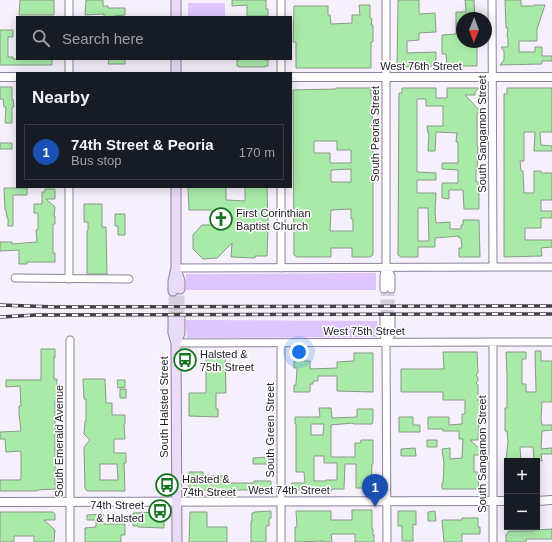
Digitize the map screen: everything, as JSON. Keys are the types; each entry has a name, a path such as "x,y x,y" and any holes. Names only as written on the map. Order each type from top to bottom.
{"main road":[{"path":"176,0 176,16"},
{"path":"176,60 176,72"},
{"path":"176,188 176,268 180,281 177,290"},
{"name":"South Halsted Street","path":"176,318 180,333 176,343 177,542"}],"street":[{"path":"68,0 69,16"},
{"path":"281,0 281,16"},
{"name":"South Peoria Street","path":"386,0 386,267 391,276 387,289"},
{"name":"South Sangamon Street","path":"492,0 493,267"},
{"path":"69,60 69,72"},
{"path":"281,60 281,72"},
{"path":"0,77 16,77"},
{"name":"West 76th Street","path":"292,77 552,77"},
{"path":"69,188 69,278"},
{"path":"281,188 282,268"},
{"path":"176,268 552,267"},
{"path":"16,278 129,279"},
{"path":"387,317 391,335 386,342 387,542"},
{"name":"South Emerald Avenue","path":"70,340 70,542"},
{"name":"South Sangamon Street","path":"493,342 493,542"},
{"name":"West 75th Street","path":"176,343 552,342"},
{"name":"South Green Street","path":"281,343 281,542"},
{"path":"540,500 552,500"},
{"name":"West 74th Street","path":"0,502 504,501"}],"shaded area":[{"path":"188,3 225,3 225,16 188,16"},
{"path":"376,273 376,290 186,290 186,274"},
{"path":"186,320 377,321 377,337 187,338"}],"building":[{"path":"20,0 54,0 54,15 19,15"},
{"path":"86,0 103,0 103,6 108,6 108,8 125,8 125,15 85,15"},
{"path":"232,0 266,0 268,16 247,16 247,5 232,6"},
{"path":"398,0 419,0 419,14 435,13 436,32 419,33 419,40 407,41 407,53 436,52 436,66 397,67"},
{"path":"465,0 474,0 475,12 466,12"},
{"path":"505,0 521,0 521,6 545,5 537,29 537,41 519,41 519,52 535,52 535,47 542,47 542,56 552,56 552,61 542,61 542,64 500,65 504,60 504,51 501,47 508,47 508,28 506,28"},
{"path":"359,5 370,5 370,18 372,19 371,25 373,25 373,42 371,42 371,68 296,68 296,42 293,42 294,6 328,6 328,15 330,15 331,24 352,23 352,15 360,15"},
{"path":"0,30 13,30 13,37 8,37 8,57 13,57 13,59 16,60 52,60 52,65 0,65"},
{"path":"456,34 456,48 477,48 477,66 447,66 446,54 442,54 442,35"},
{"path":"109,60 125,60 125,64 108,64"},
{"path":"237,60 268,60 268,66 239,67 237,66"},
{"path":"0,87 12,87 12,100 13,99 14,107 12,107 12,123 5,123 6,107 4,107 3,99 0,99"},
{"path":"371,88 373,255 370,257 352,257 352,248 331,248 331,257 297,257 294,255 293,90","holes":["314,141 337,141 337,150 351,150 351,163 330,163 330,153 314,153","351,169 351,182 331,182 331,170","351,209 353,231 330,231 331,210"]},
{"path":"402,88 436,88 436,98 447,98 447,88 479,88 475,92 475,95 465,95 482,113 477,113 478,146 476,182 479,182 479,209 464,209 463,190 449,190 449,199 442,198 442,183 458,183 458,170 442,169 442,163 458,163 458,142 456,142 457,133 436,132 435,151 428,151 429,133 427,126 443,126 443,106 426,106 426,99 417,99 417,172 436,173 436,180 417,180 417,193 436,193 436,223 450,222 450,229 461,229 463,220 479,220 480,257 459,257 459,248 462,248 461,238 459,238 459,236 435,238 435,247 418,247 418,257 401,257 398,255 399,93 402,93","holes":["418,208 428,208 429,241 418,241"]},
{"path":"507,88 552,88 552,132 540,132 541,145 552,146 552,151 534,151 535,132 524,132 524,161 520,161 521,171 523,171 524,193 534,193 534,171 541,171 541,173 552,173 552,200 541,200 541,211 552,211 552,218 541,218 541,228 525,228 525,240 552,240 552,247 541,248 542,256 504,257 504,94 507,94"},
{"path":"0,143 12,143 12,149 0,149"},
{"path":"4,188 27,188 27,195 13,195 13,226 8,226 8,218 5,210"},
{"path":"188,188 226,188 226,200 245,201 245,188 267,188 267,256 255,256 255,258 231,257 232,243 217,258 203,259 193,249 193,235 202,225 216,225 216,213 212,213 212,210 189,210"},
{"path":"45,189 55,189 55,199 46,199 55,207 55,224 53,224 53,253 55,253 55,262 27,262 27,264 19,264 19,250 0,251 0,242 12,242 12,244 37,242 36,230 38,229 38,213 34,213 34,204 42,204 42,192 45,192"},
{"path":"84,204 102,204 102,227 106,227 107,274 87,274 88,222 84,222"},
{"path":"115,214 125,214 125,235 118,235 118,226 115,226"},
{"path":"41,349 55,349 54,379 57,379 55,401 56,489 37,491 0,491 0,480 21,479 21,451 6,452 5,439 0,439 0,432 21,431 19,413 19,406 21,406 20,386 6,387 6,380 41,380"},
{"path":"535,351 541,351 541,361 552,361 552,402 542,402 541,419 542,425 552,425 552,430 542,431 541,449 552,448 552,454 541,454 542,461 540,461 540,458 534,458 533,447 520,447 521,458 506,458 508,441 507,431 505,431 505,408 507,408 506,352 526,352 526,359 522,359 522,384 526,384 526,392 536,392"},
{"path":"443,352 477,352 478,373 476,375 478,381 476,383 478,385 478,401 480,401 478,440 470,440 480,449 480,455 474,455 474,472 477,472 479,489 442,489 444,463 442,449 450,448 450,459 462,458 463,439 459,439 459,431 428,429 428,417 449,417 449,425 462,424 462,414 465,414 465,400 443,400 443,392 401,392 401,369 444,369"},
{"path":"354,353 373,353 373,392 337,391 337,376 318,376 318,381 313,381 313,384 310,384 310,392 294,392 297,368 294,368 294,361 310,361 310,369 337,368 337,362 354,361"},
{"path":"206,354 225,354 226,393 216,393 216,409 218,409 218,417 189,416 189,393 206,393"},
{"path":"83,379 105,379 106,403 112,403 112,415 125,415 125,439 114,439 114,453 126,453 126,463 124,463 125,491 87,491 85,488 84,447 90,440 84,434 86,421 86,399 84,399","holes":["100,464 117,464 118,480 100,480"]},
{"path":"117,380 125,380 125,387 118,388"},
{"path":"120,389 126,389 126,398 120,398"},
{"path":"319,408 331,408 332,418 357,417 357,409 373,409 372,424 353,423 331,425 331,457 355,457 355,443 360,443 361,440 373,440 371,488 356,488 356,464 345,464 344,489 292,490 292,483 305,483 304,472 296,472 295,417 320,417","holes":["311,424 324,424 323,435 311,435","314,456 324,456 324,463 337,463 337,480 314,481"]},
{"path":"399,417 413,417 413,425 420,425 420,432 399,432"},
{"path":"427,440 437,440 437,447 427,447"},
{"path":"415,448 416,456 401,456 401,449"},
{"path":"269,457 269,464 253,464 253,458"},
{"path":"189,472 203,472 203,476 227,476 227,483 254,483 254,481 271,481 271,490 190,490"},
{"path":"352,510 372,510 374,542 355,542 355,534 331,534 332,542 295,542 295,527 297,527 296,511 331,511 331,520 352,520"},
{"path":"271,511 269,526 266,526 266,542 251,542 252,513"},
{"path":"398,511 416,511 416,525 413,524 413,541 402,541 402,526 398,526"},
{"path":"435,511 436,521 428,521 428,512"},
{"path":"0,512 53,512 55,514 55,520 44,520 55,530 54,542 34,542 34,536 14,536 14,542 0,542"},
{"path":"164,512 164,528 133,526 133,513"},
{"path":"190,512 207,512 207,527 227,527 227,542 189,542"},
{"path":"103,514 104,524 125,524 125,535 121,535 121,542 85,542 85,528 96,527 96,520 87,520 87,515"},
{"path":"462,518 478,518 480,534 462,534 462,542 444,542 442,520 462,520"},
{"path":"552,529 552,539 526,539 526,542 506,542 506,535 509,531"}],"tunnel":[{"path":"180,289 180,318"},
{"path":"384,289 384,317"},
{"path":"391,289 391,317"},
{"path":"173,291 173,318"}],"railway":[{"path":"0,305 56,307 552,306"},
{"path":"0,317 36,315 552,314"}],"place":[{"name":"First Corinthian Baptist Church","path":"221,219"},
{"name":"Halsted & 75th Street","path":"185,360"},
{"name":"Halsted & 74th Street","path":"167,485"},
{"name":"74th Street & Peoria","path":"375,507"},
{"name":"74th Street & Halsted","path":"160,511"}]}
